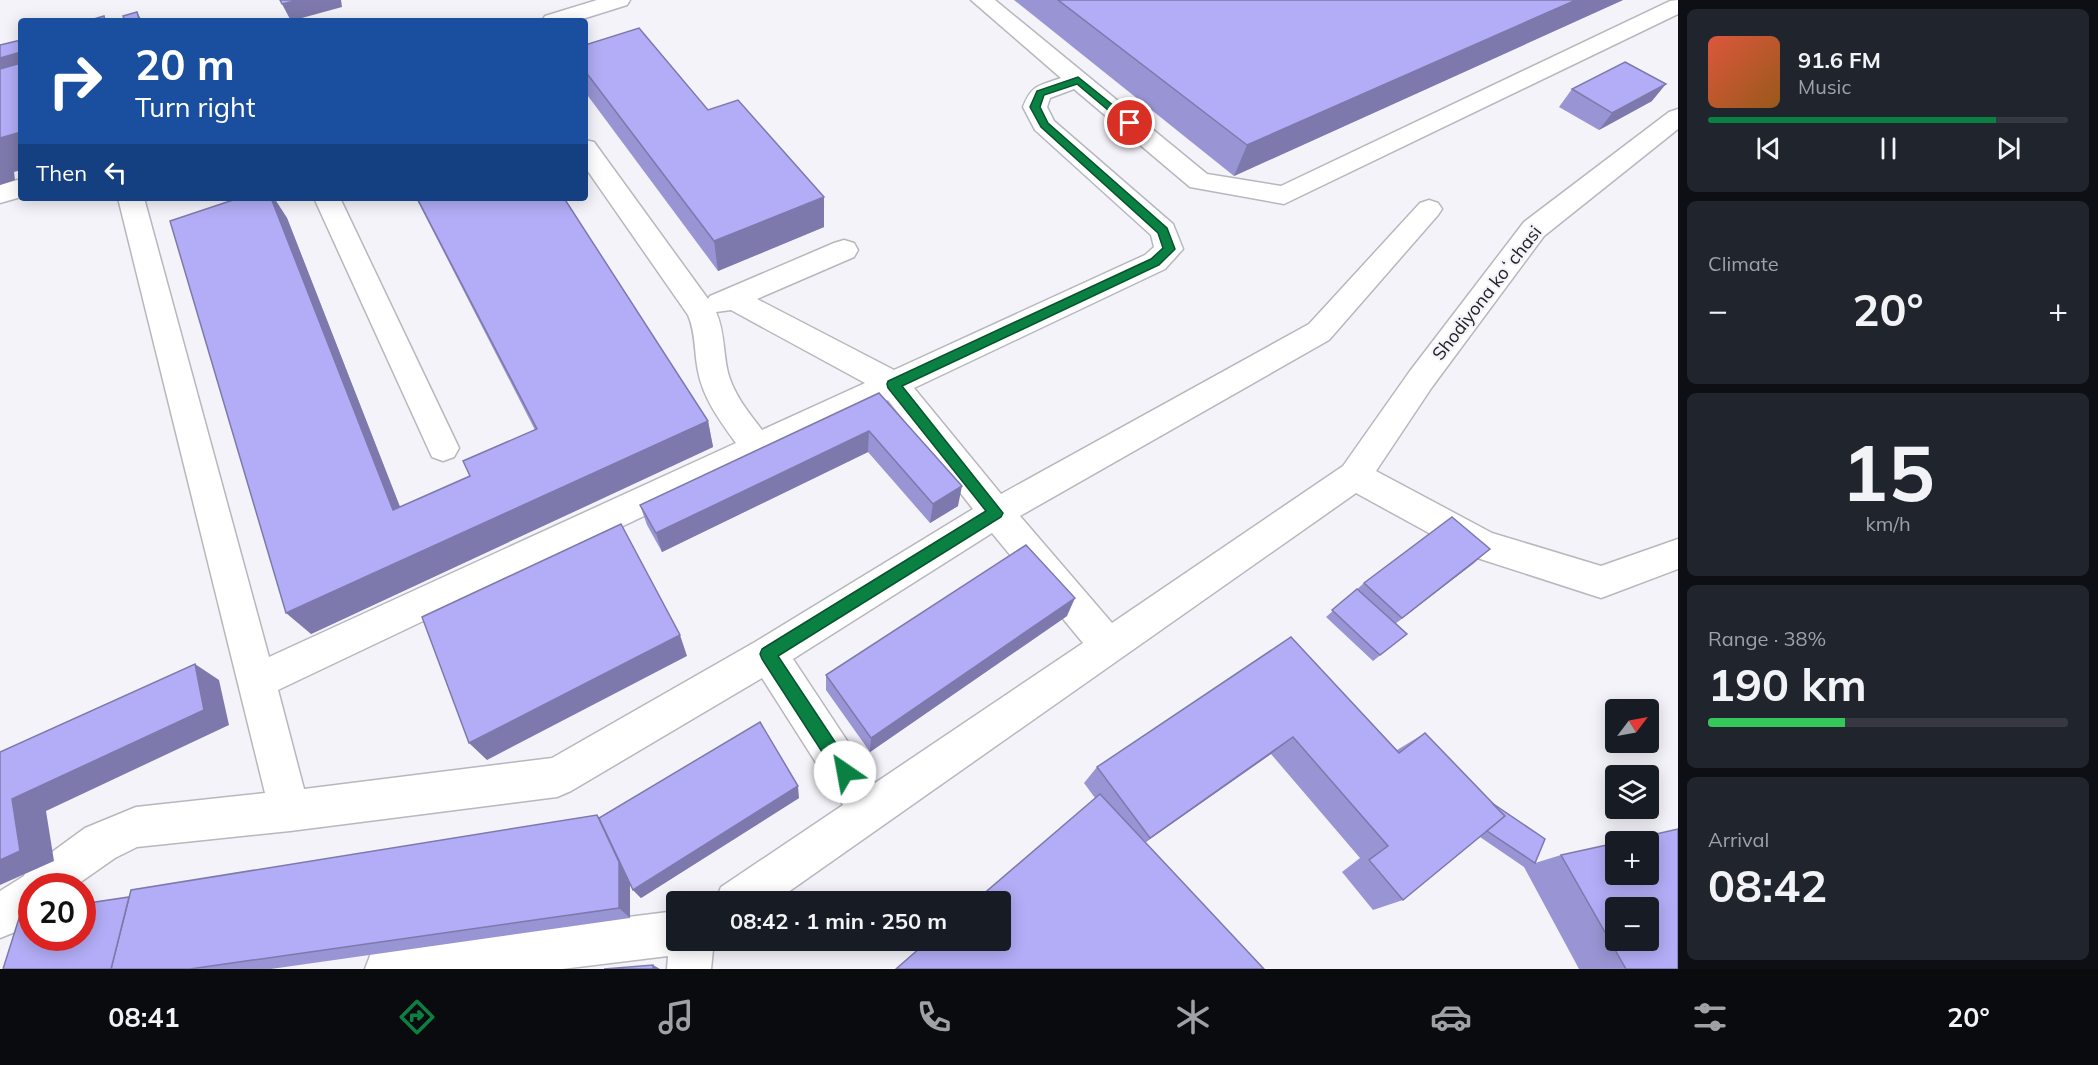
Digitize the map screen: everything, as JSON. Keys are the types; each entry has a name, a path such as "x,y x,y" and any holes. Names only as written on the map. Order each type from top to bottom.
{"street":[{"path":"562,18 619,0"},
{"path":"982,0 1199,181 1284,195 1678,6"},
{"path":"257,681 1155,262 1169,249 1163,231 1044,125 1035,107 1040,94 1078,80"},
{"name":"Shodiyona koʻchasi","path":"1355,476 1421,379 1534,229 1678,117"},
{"path":"588,152 701,311 710,332 713,372 720,394 757,448"},
{"path":"0,194 18,189"},
{"path":"132,201 290,812"},
{"path":"328,201 443,448"},
{"path":"59,873 100,843 136,827 290,812 557,777 768,654 996,513 1319,332 1429,209"},
{"path":"701,311 844,250"},
{"path":"732,298 893,384 996,513 1108,645"},
{"path":"752,891 1355,476 1483,545 1601,582 1678,555"},
{"path":"768,654 870,811"},
{"path":"0,917 18,904"},
{"path":"387,969 666,934"},
{"path":"689,969 691,951"}],"building":[{"path":"280,0 298,0 282,4"},
{"path":"1058,0 1576,0 1247,145"},
{"path":"137,12 139,18 124,18 123,16"},
{"path":"639,28 708,110 738,100 824,197 714,241 588,75 588,44"},
{"path":"18,41 18,53 0,58 0,45"},
{"path":"1625,62 1666,84 1612,113 1572,89"},
{"path":"18,64 18,133 0,138 0,69"},
{"path":"230,201 272,201 393,510 470,476 463,461 537,429 419,201 566,201 708,421 286,613 170,221"},
{"path":"879,393 962,486 933,504 869,431 656,533 640,505"},
{"path":"1452,517 1490,549 1402,618 1364,583"},
{"path":"621,524 680,635 469,743 422,617"},
{"path":"1026,545 1075,598 871,738 826,675"},
{"path":"1357,589 1407,634 1380,655 1332,610"},
{"path":"1291,637 1399,753 1425,733 1505,816 1403,900 1369,860 1388,846 1293,737 1150,838 1097,767"},
{"path":"195,664 204,710 12,799 20,851 0,860 0,752"},
{"path":"760,722 798,786 633,890 599,818"},
{"path":"1100,794 1264,969 896,969 916,951 1011,951 1011,891 987,891"},
{"path":"1492,803 1545,839 1535,863 1487,831 1505,816"},
{"path":"597,815 619,862 619,908 190,969 111,969 131,890"},
{"path":"1678,829 1678,969 1626,969 1616,951 1659,951 1659,897 1605,897 1605,932 1561,855 1605,845 1605,885 1659,885 1659,833"},
{"path":"129,897 111,969 3,969 18,922 18,951 96,951 96,902"},
{"path":"653,965 653,969 604,969"}],"route":[{"path":"845,772 768,654 996,513 893,384 1155,262 1169,249 1163,231 1044,125 1035,107 1040,94 1078,80 1130,123"}]}
